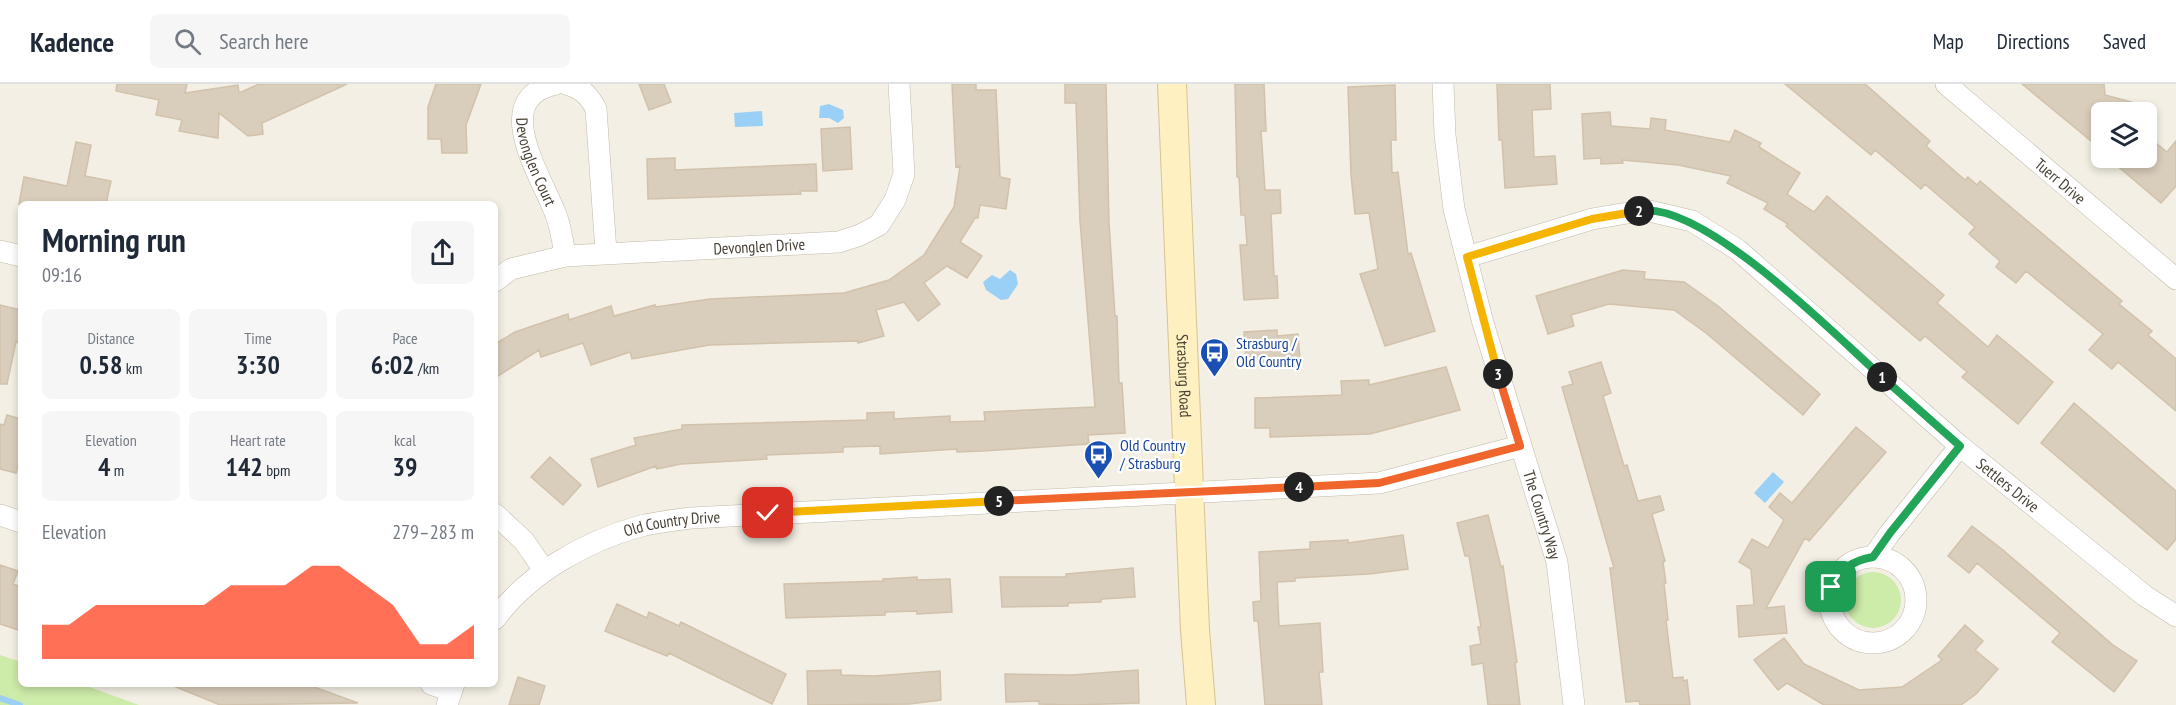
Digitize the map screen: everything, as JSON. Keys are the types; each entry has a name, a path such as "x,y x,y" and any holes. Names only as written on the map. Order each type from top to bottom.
{"street":[{"name":"Devonglen Court","path":"556,84 531,95 520,113 524,138 558,218 565,256"},
{"path":"566,84 577,87 589,96 596,109 606,252"},
{"name":"Devonglen Drive","path":"498,279 511,269 565,256 606,252 839,242 861,235 879,225 895,200 904,174 899,84"},
{"name":"Strasburg Road","path":"1172,84 1201,705"},
{"name":"The Country Way","path":"1443,84 1445,135 1454,209 1520,446 1557,562 1574,705"},
{"name":"Tuerr Drive","path":"1946,84 2174,273"},
{"name":"Settlers Drive","path":"1467,257 1592,219 1645,210 1692,221 1738,250 1960,446 2145,596 2176,616"},
{"path":"0,251 18,255"},
{"name":"Old Country Drive","path":"498,616 544,570 575,552 640,526 691,518 1379,483 1520,446"},
{"path":"1873,557 1889,560 1903,570 1913,584 1916,600 1913,616 1904,630 1890,640 1875,643 1859,641 1845,633 1834,621 1829,605 1831,587 1840,571 1855,561 1873,557 1960,446"},
{"path":"0,515 18,521"},
{"path":"498,517 524,541 544,570"}],"green space":[{"path":"1867,572 1879,572 1889,576 1897,584 1901,600 1897,616 1889,624 1879,628 1867,628 1857,624 1849,616 1845,606 1845,594 1849,584 1857,576"},
{"path":"0,655 18,661 18,687 89,687 139,705 0,705"}],"water":[{"path":"829,104 843,110 844,118 838,123 829,118 819,118 820,106"},
{"path":"762,111 763,126 735,127 734,113"},
{"path":"1010,270 1016,274 1018,284 1008,299 1001,300 986,290 983,282 992,275 1000,279"},
{"path":"1773,472 1784,482 1765,503 1754,493"}],"building":[{"path":"117,84 187,84 185,93 238,85 239,93 259,84 347,84 262,123 263,134 248,136 219,113 218,138 179,131 182,120 156,115 159,100 116,91"},
{"path":"436,84 481,84 466,125 467,153 442,153 441,139 428,139 428,107"},
{"path":"639,84 664,84 671,102 649,110"},
{"path":"952,84 976,84 976,90 996,90 1000,177 1010,179 1006,209 980,205 978,218 975,218 960,242 982,256 967,278 947,266 924,283 940,304 918,321 904,302 876,310 884,336 858,343 858,341 709,345 632,359 630,352 591,365 583,343 541,357 539,350 498,376 498,342 515,332 568,314 569,320 611,306 614,316 655,305 656,307 710,299 844,293 889,280 924,255 954,207 960,166 956,167"},
{"path":"1065,84 1106,84 1109,223 1115,316 1117,316 1119,383 1122,383 1125,433 1088,435 1089,444 982,451 957,452 957,449 880,454 880,446 843,447 843,452 766,455 767,459 681,464 657,469 656,466 598,487 591,459 636,445 634,438 682,429 682,425 867,420 867,413 894,412 894,419 950,416 950,422 985,421 984,412 1095,407 1080,221 1076,103 1065,103"},
{"path":"1235,84 1264,84 1266,131 1261,131 1265,190 1280,190 1281,213 1271,214 1274,276 1277,276 1278,298 1244,300 1240,245 1247,245 1245,215 1241,215 1239,177 1237,177"},
{"path":"1497,84 1550,84 1551,109 1532,110 1534,157 1555,156 1557,184 1505,188 1502,140 1499,140"},
{"path":"1785,84 1865,84 1930,141 1926,146 1965,180 1968,177 1977,185 1980,181 2122,301 2119,304 2152,331 2148,335 2176,359 2176,411 2118,362 2112,369 2089,350 2103,334 2026,271 2016,283 1996,267 2000,261 1969,234 1975,227 1925,184 1921,189 1875,150 1871,155"},
{"path":"2022,84 2104,84 2105,95 2131,102 2091,102 2091,141"},
{"path":"1395,85 1396,140 1391,140 1392,173 1398,172 1408,254 1411,253 1435,331 1385,346 1360,274 1378,269 1369,213 1355,214 1351,175 1348,87"},
{"path":"1610,112 1611,126 1650,129 1651,118 1666,120 1665,130 1730,142 1735,130 1761,143 1759,147 1800,173 1787,194 1814,212 1827,196 1944,295 1937,303 1988,347 1997,335 2053,382 2018,424 1962,377 1967,372 1925,336 1920,341 1786,226 1788,224 1764,209 1768,203 1727,183 1731,176 1678,165 1622,160 1623,163 1601,164 1601,158 1584,159 1582,114"},
{"path":"850,127 852,169 823,171 821,129"},
{"path":"2176,141 2176,186 2161,203 2120,168 2157,168 2157,144 2167,152"},
{"path":"76,142 91,145 85,176 111,181 107,201 20,201 24,177 67,186"},
{"path":"675,158 675,170 816,164 817,191 800,191 801,194 648,199 647,159"},
{"path":"1623,270 1645,272 1644,279 1684,282 1718,306 1820,394 1803,415 1706,333 1674,310 1609,304 1571,315 1574,326 1548,334 1536,296"},
{"path":"0,305 18,309 18,342 16,342 7,384 0,384"},
{"path":"1277,330 1277,336 1298,334 1300,360 1246,363 1244,332"},
{"path":"1601,362 1611,393 1603,396 1624,466 1627,465 1638,501 1660,496 1664,510 1652,514 1665,561 1663,562 1668,620 1666,620 1673,678 1683,677 1683,681 1687,680 1690,705 1640,705 1639,701 1626,702 1610,568 1614,568 1562,387 1573,384 1569,372"},
{"path":"1446,367 1460,410 1370,434 1270,437 1270,428 1255,428 1255,398 1342,395 1341,381 1369,380 1369,385"},
{"path":"2074,403 2176,491 2176,539 2167,550 2041,443"},
{"path":"7,415 18,418 16,473 0,469 0,424 4,425"},
{"path":"1856,427 1886,452 1809,541 1805,538 1766,608 1784,606 1787,633 1739,637 1737,606 1754,605 1751,569 1739,562 1752,539 1768,548 1784,520 1769,507 1780,493 1792,503"},
{"path":"550,457 581,485 563,505 531,477"},
{"path":"1488,515 1501,567 1503,566 1517,662 1515,663 1520,705 1488,705 1483,663 1472,665 1470,646 1481,644 1478,627 1481,627 1469,556 1465,556 1457,523"},
{"path":"1972,526 2113,645 2137,661 2114,692 2052,642 2060,633 1977,563 1969,573 1948,556"},
{"path":"1403,535 1408,569 1369,574 1295,578 1295,581 1277,582 1279,626 1320,623 1323,672 1319,672 1322,705 1265,705 1258,621 1254,621 1253,602 1261,601 1259,552 1310,549 1310,542 1348,540 1348,543"},
{"path":"0,565 18,571 13,584 18,586 18,630 0,624"},
{"path":"1133,568 1135,597 1101,599 1101,602 1068,603 1068,606 1002,607 1000,577 1066,577 1066,574"},
{"path":"917,577 917,580 950,579 952,612 917,614 917,611 885,612 885,615 786,618 784,584 883,581 883,579"},
{"path":"617,604 647,618 649,612 679,626 681,622 786,674 772,704 669,653 667,656 605,631"},
{"path":"1965,625 1983,641 1975,650 1998,669 1976,694 1961,705 1824,705 1787,683 1778,690 1754,660 1784,638 1804,664 1859,690 1902,687 1942,660 1938,656"},
{"path":"841,670 841,675 875,676 940,671 941,700 909,704 808,705 807,671"},
{"path":"1138,670 1139,703 1072,705 1039,704 1039,701 1006,702 1005,674 1072,675"},
{"path":"518,677 545,686 539,705 509,705"},
{"path":"176,687 314,687 358,703 220,705"}],"waterway":[{"path":"0,698 20,705"}],"place":[{"name":"Strasburg / Old Country","path":"1215,378"},
{"name":"Old Country / Strasburg","path":"1099,480"}],"route":[{"path":"768,513 1379,483 1440,469 1520,446 1483,323 1467,257 1592,219 1645,210 1692,221 1738,250 1960,446 1873,557 1855,561 1840,571 1831,587"}]}
